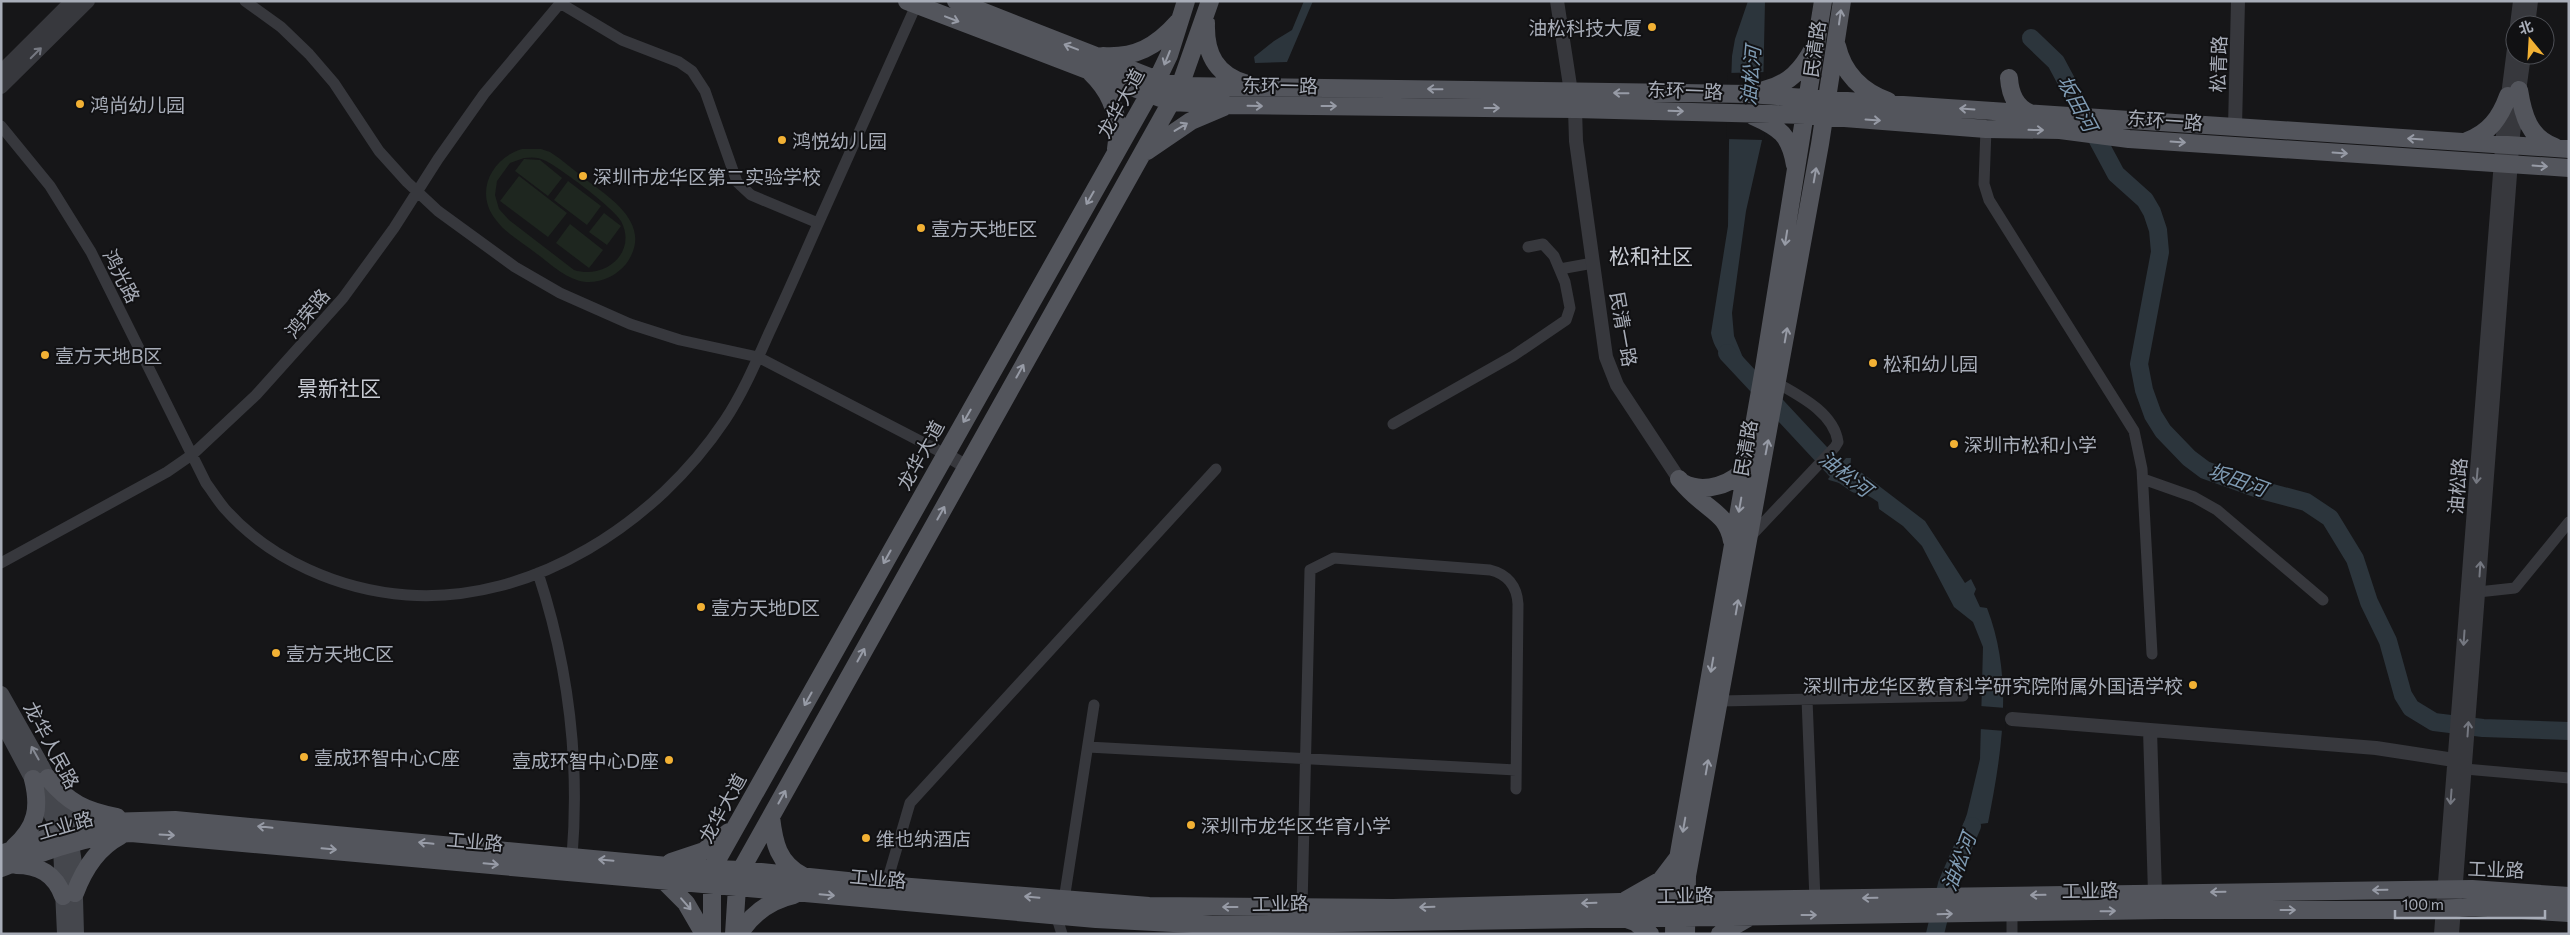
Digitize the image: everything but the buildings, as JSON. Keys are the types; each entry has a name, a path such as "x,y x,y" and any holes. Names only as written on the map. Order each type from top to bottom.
{"main road":[{"name":"东环一路","path":"956,1 1091,64"},
{"name":"龙华大道","path":"712,934 713,877 736,828 945,454 1153,88 1168,55 1186,1"},
{"name":"民清路","path":"1680,917 1678,857 1764,368 1823,1"},
{"name":"民清路","path":"1680,917 1772,420 1826,108 1842,1"},
{"name":"东环一路","path":"914,2 1091,64 1153,88 1171,102 1280,106 1573,100 1770,92 1809,97 1826,108 1986,129 2060,130 2130,139 2569,168"},
{"path":"1208,7 1206,32 1209,54 1221,70 1236,84"},
{"path":"734,934 739,878 771,817 1180,86 1208,7"},
{"path":"1114,156 1118,136 1115,110 1111,98 1091,64 1113,57 1140,53 1152,48 1180,20"},
{"path":"1770,92 1801,70 1818,38"},
{"path":"1837,39 1842,61 1856,82 1875,95 1903,105"},
{"path":"2009,78 2013,97 2022,109 2030,113"},
{"name":"东环一路","path":"1153,88 1236,84 1573,100 1746,113 1770,119 1806,115 1826,108 1903,105 2563,149"},
{"path":"2464,142 2477,137 2494,124 2514,93"},
{"path":"2514,93 2533,133 2546,144 2563,149"},
{"path":"1142,155 1191,121 1229,105"},
{"path":"1770,119 1788,140 1796,173"},
{"path":"1679,479 1696,488 1714,486 1737,476 1747,465"},
{"path":"1679,479 1726,521 1732,546"},
{"name":"龙华人民路","path":"1,694 40,778"},
{"name":"龙华人民路","path":"1,720 40,778 63,808 69,894 76,934"},
{"path":"40,778 80,807 130,826 119,837 98,852 69,894 60,887 50,874 32,866 5,860 27,835 36,818 40,778"},
{"path":"739,934 749,920 763,908 805,885 780,856 771,817"},
{"name":"工业路","path":"5,860 66,839 105,822 662,880 713,877 739,878 1056,915 1212,925 1621,910"},
{"name":"工业路","path":"130,826 222,822 643,864 713,877"},
{"path":"643,864 681,860 704,851 736,828"},
{"path":"1650,934 1621,910 1660,880 1678,857"},
{"path":"662,880 686,903 704,934"},
{"name":"工业路","path":"805,885 886,886 1149,906 1621,910 1680,917 1918,915 1972,905 2155,892 2450,889 2526,891 2569,896"},
{"name":"龙华人民路","path":"65,934 69,894"},
{"name":"工业路","path":"1680,917 1815,900 1919,898 1972,905 2012,913 2448,909 2569,913"},
{"path":"1720,934 1741,921 1760,916"}],"street":[{"path":"1,72 72,1"},
{"path":"1,87 88,1"},
{"path":"246,1 281,27 309,54 334,84 379,151 417,192 473,237 515,267 583,304 663,335 758,357 967,467"},
{"name":"民清一路","path":"1557,1 1573,100 1576,141 1606,357 1613,377 1669,469 1679,479"},
{"name":"松青路","path":"2235,127 2238,1"},
{"path":"2518,15 2520,1"},
{"path":"2529,15 2531,1"},
{"path":"561,2 622,40 679,62 692,71 705,91 737,182 751,196 818,223"},
{"name":"鸿荣路","path":"1,563 167,472 193,454 256,395 315,332 369,264 484,94 561,2"},
{"name":"鸿光路","path":"1,126 50,186 91,252 206,483 225,509 248,531 301,566 330,579 368,590 424,596 455,595 487,590 538,573 605,537 660,496 684,472 717,432 744,388 914,2"},
{"name":"油松路","path":"2464,704 2478,592 2507,145 2514,93 2515,65"},
{"name":"油松路","path":"2514,93 2521,65"},
{"path":"1986,129 1984,184 1989,200 2134,431 2141,457 2143,479 2152,654"},
{"name":"油松路","path":"2441,934 2448,909 2450,889 2506,164"},
{"path":"1393,424 1513,356 1566,320 1570,308 1567,287 1560,269 1547,247 1537,244 1528,247"},
{"path":"1560,269 1593,263"},
{"path":"1750,537 1835,447 1837,436 1824,416 1810,403 1777,383"},
{"path":"886,886 910,803 1216,468"},
{"path":"2143,479 2194,497 2217,510 2323,600"},
{"path":"2478,592 2516,588 2569,522"},
{"path":"1302,908 1310,570 1334,558 1490,570 1501,574 1510,581 1517,598 1516,790"},
{"path":"538,573 559,642 572,713 576,785 572,857"},
{"path":"1720,701 1963,696"},
{"path":"1808,699 1815,900"},
{"path":"1062,934 1056,915 1064,900 1094,706"},
{"path":"2012,719 2376,748 2460,758 2569,778"},
{"path":"2150,730 2155,892"},
{"path":"1088,747 1516,770"},
{"name":"油松路","path":"2448,909 2452,934"},
{"path":"2012,913 2012,934"}],"shaded area":[{"path":"522,149 541,149 550,152 619,207 633,227 635,238 633,251 626,264 618,272 608,278 597,281 579,281 554,267 500,225 490,210 486,199 486,188 494,168 511,154","holes":["524,158 541,159 553,165 586,189 616,215 621,221 625,233 625,244 622,253 615,261 607,267 596,271 574,270 509,220 499,209 495,195 497,181 510,163"]},
{"path":"524,159 540,160 562,178 548,196 515,171"},
{"path":"519,176 567,213 548,237 500,201"},
{"path":"568,181 601,206 587,225 554,200"},
{"path":"604,213 621,226 607,245 589,232"},
{"path":"570,224 603,250 589,268 556,243"}],"water":[{"path":"1304,1 1313,1 1287,62 1255,63 1254,57 1292,30"},
{"path":"1748,1 1765,1 1762,140 1746,211 1732,313 1734,336 1744,360 1741,377 1718,351 1711,333 1728,226 1732,56 1735,39"},
{"path":"1846,458 1851,458 1850,469 1862,473 1925,521 1965,583 1971,579 1976,589 1974,594 1980,607 1987,608 2001,661 2003,715 1998,769 1988,823 1980,824 1970,853 1956,844 1967,814 1980,759 1983,647 1973,622 1954,607 1922,546 1903,526 1879,509 1878,502 1855,489 1828,479"}],"pier":[{"path":"1767,72 1764,140 1726,139 1728,73"},
{"path":"1980,706 2006,708 2005,731 1980,729"}],"waterway":[{"name":"坂田河","path":"2031,38 2056,62 2116,174 2145,200 2152,212 2158,230 2160,252 2139,364 2144,390 2153,415 2163,431 2189,458 2205,470 2261,490 2306,502 2330,518 2355,559 2369,602 2388,641 2403,695 2411,708 2434,722 2483,728 2569,731"},
{"name":"油松河","path":"1727,353 1836,470 1856,484"},
{"name":"油松河","path":"1935,934 1947,884 1972,826"}],"place":[{"name":"油松科技大厦","path":"1652,27"},
{"name":"鸿尚幼儿园","path":"80,104"},
{"name":"鸿悦幼儿园","path":"782,140"},
{"name":"深圳市龙华区第二实验学校","path":"583,176"},
{"name":"壹方天地E区","path":"921,228"},
{"name":"壹方天地B区","path":"45,355"},
{"name":"松和幼儿园","path":"1873,363"},
{"name":"深圳市松和小学","path":"1954,444"},
{"name":"壹方天地D区","path":"701,607"},
{"name":"壹方天地C区","path":"276,653"},
{"name":"深圳市龙华区教育科学研究院附属外国语学校","path":"2193,685"},
{"name":"壹成环智中心C座","path":"304,757"},
{"name":"壹成环智中心D座","path":"669,760"},
{"name":"深圳市龙华区华育小学","path":"1191,825"},
{"name":"维也纳酒店","path":"866,838"}],"district":[{"name":"松和社区","path":"1651,255"},
{"name":"景新社区","path":"339,387"}]}
